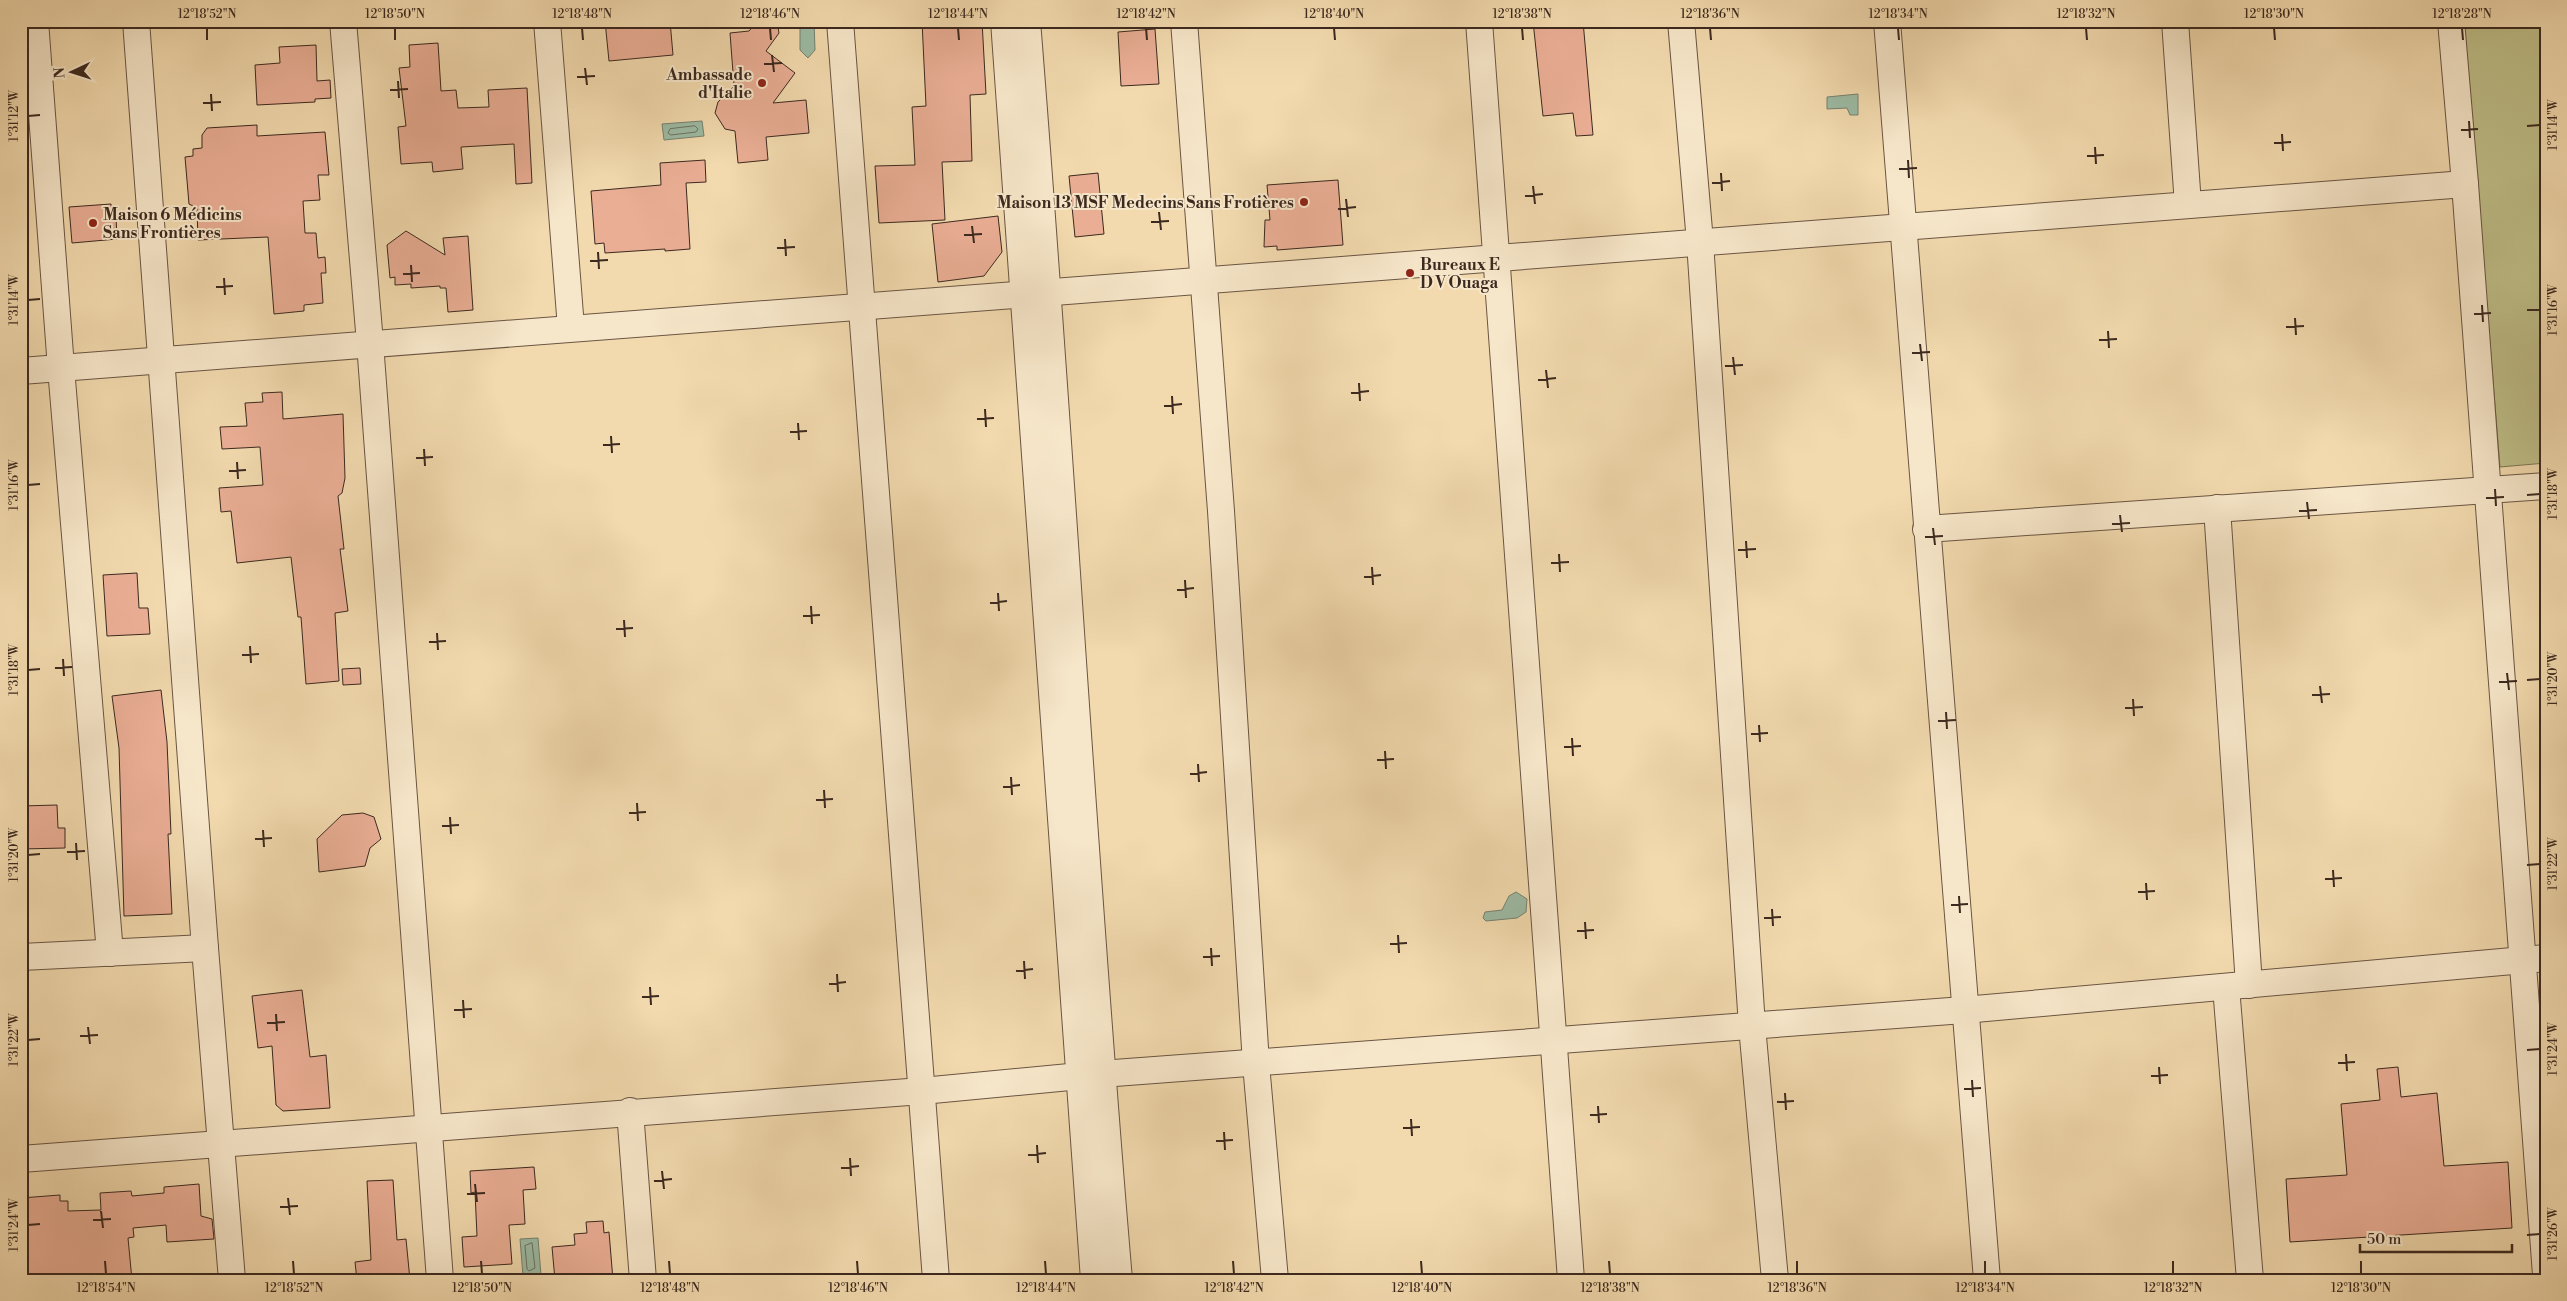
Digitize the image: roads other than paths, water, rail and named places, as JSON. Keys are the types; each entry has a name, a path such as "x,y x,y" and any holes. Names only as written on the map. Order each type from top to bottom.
{"street":[{"path":"136,21 205,948 232,1280"},
{"path":"342,21 370,343 440,1280"},
{"path":"547,21 571,328"},
{"path":"840,21 936,1280"},
{"path":"1004,21 1037,293"},
{"path":"1027,21 1037,293 1090,1075 1094,1280"},
{"path":"1184,21 1205,282 1256,1064 1275,1280"},
{"path":"1479,21 1498,258 1552,1040 1571,1280"},
{"path":"1681,21 1700,242 1752,1026 1775,1280"},
{"path":"1887,21 1964,1010 1987,1280"},
{"path":"2175,21 2188,205"},
{"path":"2451,21 2487,490 2534,959 2546,1275"},
{"path":"30,29 61,368 110,953"},
{"path":"21,371 162,358 862,305 1205,282 1902,226 2465,184"},
{"path":"1926,529 2546,486"},
{"path":"2217,508 2250,1280"},
{"path":"21,957 205,948"},
{"path":"21,1159 630,1111 922,1091 1090,1075 1964,1010 2534,959"},
{"path":"1090,1075 1118,1280"},
{"path":"630,1111 643,1280"}],"water":[{"path":"800,21 814,21 815,50 808,58 800,50"},
{"path":"1858,94 1858,115 1850,115 1847,108 1827,109 1827,97"},
{"path":"702,121 704,136 664,140 662,124"},
{"path":"1516,892 1527,899 1526,912 1517,918 1486,921 1483,918 1485,912 1502,910 1509,896"},
{"path":"538,1238 541,1275 523,1276 520,1239"}],"place":[{"name":"Ambassade d'Italie","path":"762,83"},
{"name":"Maison 13 MSF Medecins Sans Frotières","path":"1304,202"},
{"name":"Maison 6 Médicins Sans Frontières","path":"93,223"},
{"name":"Bureaux E D V Ouaga","path":"1410,273"}]}
